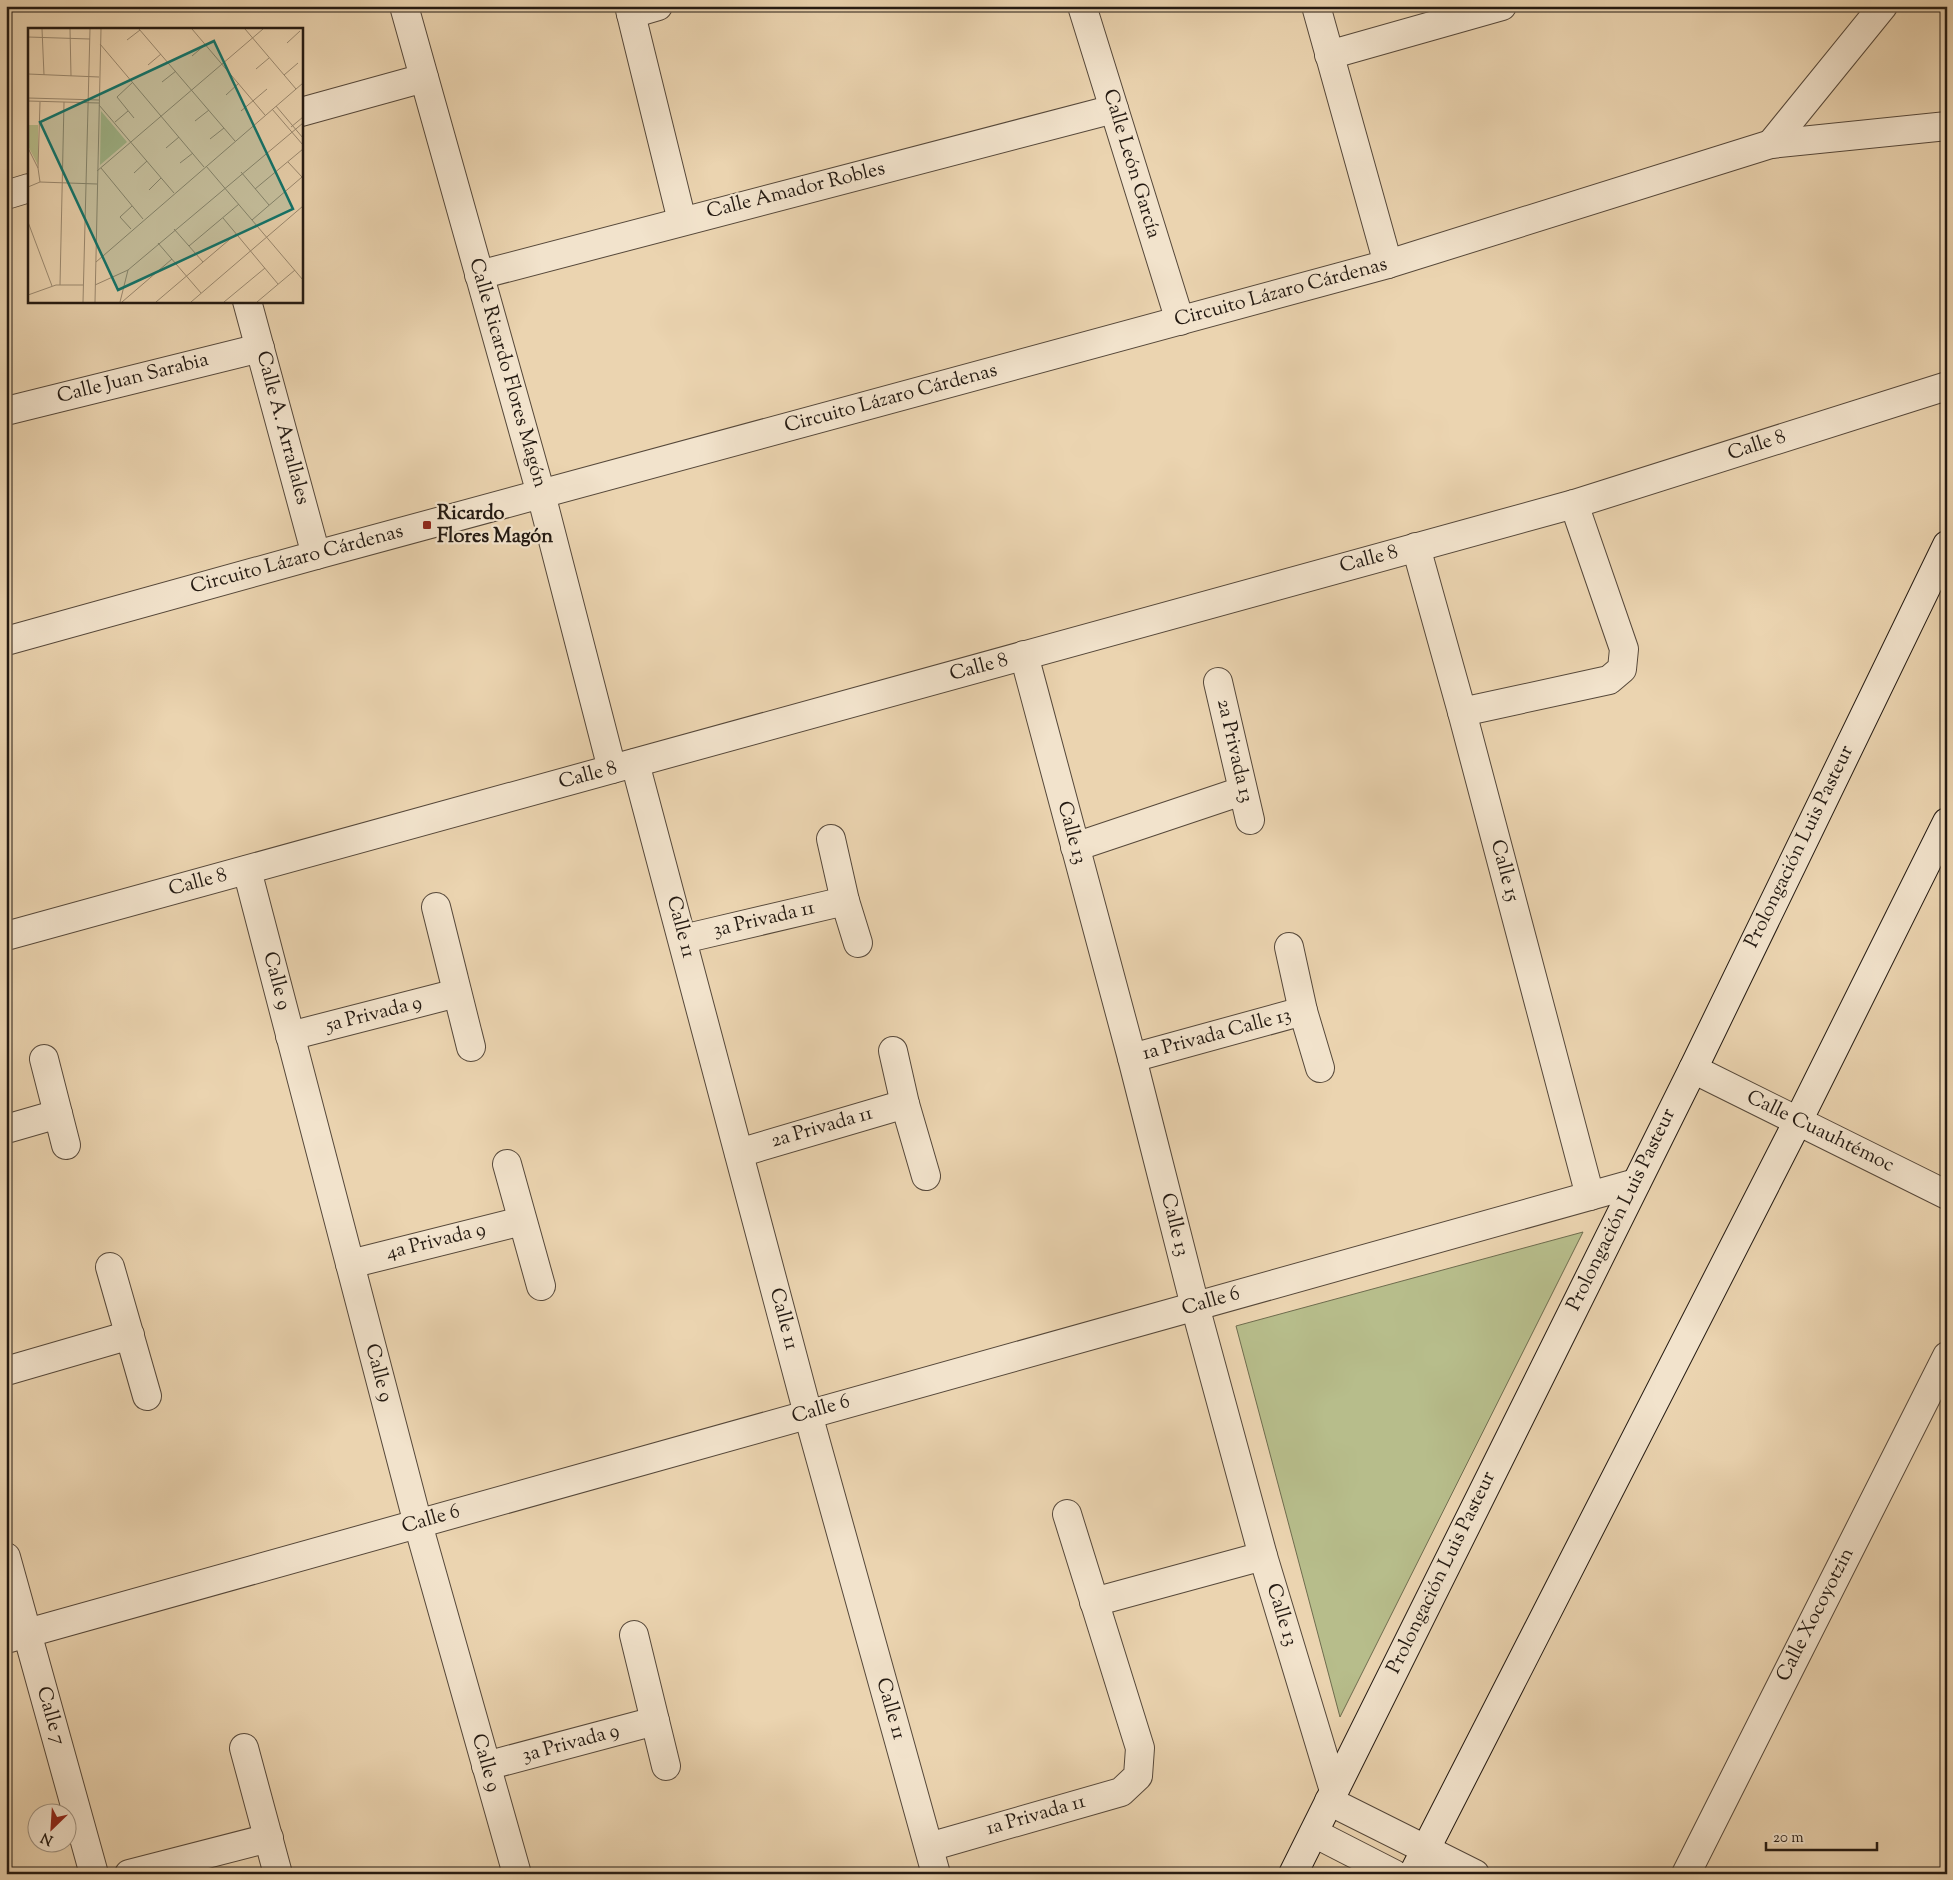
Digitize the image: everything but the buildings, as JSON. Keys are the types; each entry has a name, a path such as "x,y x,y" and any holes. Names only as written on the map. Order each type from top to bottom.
{"street":[{"name":"Calle Ricardo Flores Magón","path":"404,6 541,494 624,766"},
{"path":"658,6 630,10 682,221"},
{"name":"Calle León García","path":"1082,6 1180,321"},
{"path":"1316,6 1388,264"},
{"path":"1329,55 1502,6"},
{"path":"1771,144 1883,6"},
{"path":"302,112 424,78"},
{"name":"Calle Amador Robles","path":"479,275 1114,109"},
{"name":"Circuito Lázaro Cárdenas","path":"6,641 1388,264 1771,144 1947,126"},
{"path":"6,195 28,188"},
{"name":"Calle A. Arrallales","path":"247,302 316,555"},
{"name":"Calle Juan Sarabia","path":"6,411 260,348"},
{"name":"Calle 8","path":"6,936 1574,504 1947,386"},
{"path":"1462,712 1609,680 1622,669 1624,649 1574,504"},
{"name":"Prolongación Luis Pasteur","path":"1293,1874 1692,1069 1947,545"},
{"name":"Calle 15","path":"1416,547 1462,712 1590,1196"},
{"name":"Calle 13","path":"1024,655 1132,1058 1195,1306 1263,1556 1332,1796"},
{"name":"2a Privada 13","path":"1218,682 1250,820"},
{"name":"Calle 11","path":"624,766 683,939 808,1414 936,1874"},
{"path":"1074,847 1242,791"},
{"path":"1413,1874 1798,1121 1947,822"},
{"path":"831,839 845,901 858,943"},
{"name":"Calle 9","path":"247,870 418,1524 517,1874"},
{"name":"3a Privada 11","path":"683,939 845,901"},
{"path":"436,907 471,1047"},
{"path":"1289,947 1303,1011 1320,1068"},
{"name":"5a Privada 9","path":"290,1036 457,993"},
{"name":"1a Privada Calle 13","path":"1132,1058 1303,1011"},
{"path":"893,1052 905,1104 926,1176"},
{"path":"44,1059 66,1145"},
{"name":"Calle Cuauhtémoc","path":"1692,1069 1947,1195"},
{"name":"2a Privada 11","path":"739,1153 905,1104"},
{"path":"6,1129 58,1114"},
{"path":"507,1164 541,1286"},
{"name":"Calle 6","path":"16,1636 1636,1182"},
{"name":"4a Privada 9","path":"350,1264 522,1221"},
{"path":"110,1267 147,1396"},
{"path":"6,1371 130,1335"},
{"name":"Calle Xocoyotzin","path":"1686,1874 1947,1356"},
{"path":"1066,1514 1094,1602 1263,1556"},
{"name":"Calle 7","path":"6,1557 16,1636 94,1874"},
{"name":"1a Privada 11","path":"929,1847 1121,1792 1138,1776 1140,1748 1094,1602"},
{"path":"634,1634 666,1766"},
{"name":"3a Privada 9","path":"486,1766 655,1721"},
{"path":"244,1748 278,1874"},
{"path":"1332,1796 1426,1850 1475,1874"},
{"path":"1314,1833 1394,1874"},
{"path":"129,1874 269,1838"}],"green space":[{"path":"1583,1232 1340,1717 1236,1326"}],"place":[{"name":"Ricardo Flores Magón","path":"427,525"}]}
